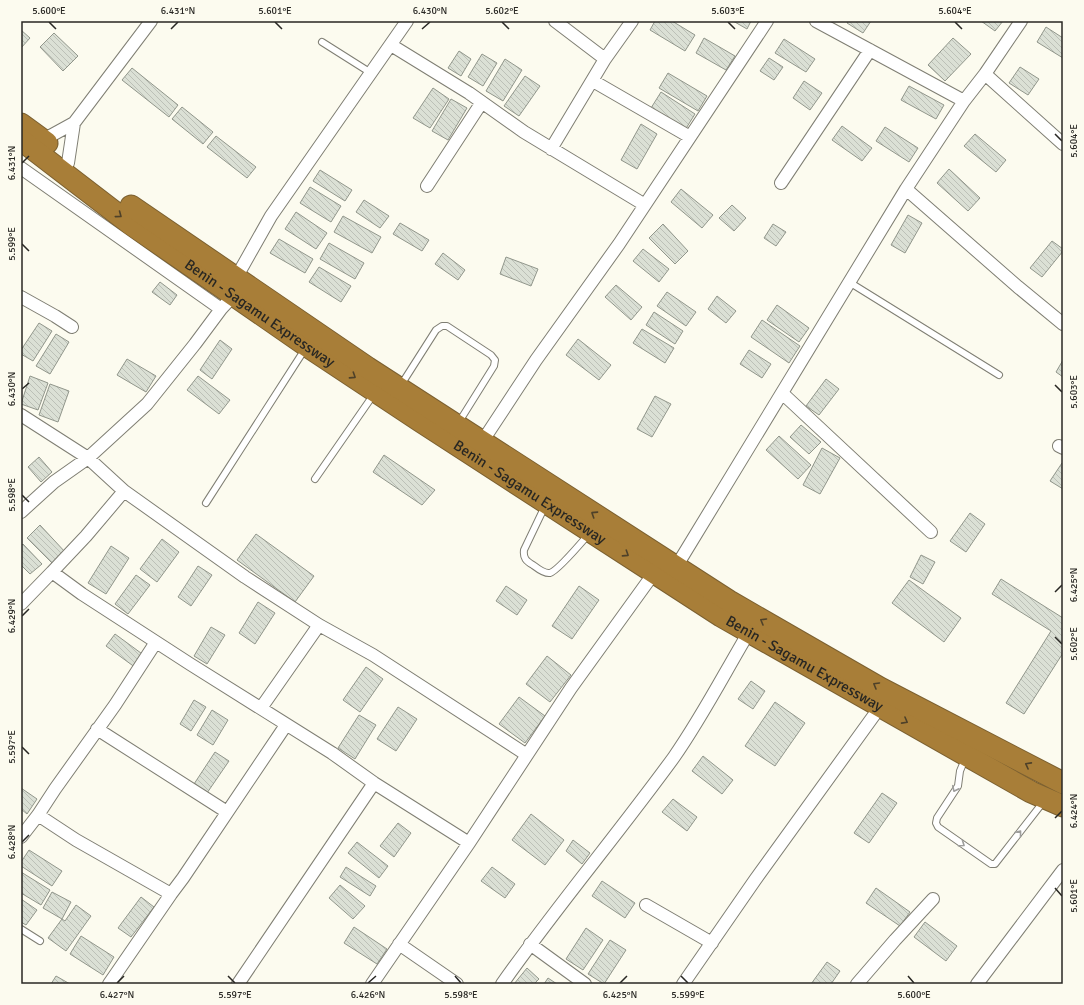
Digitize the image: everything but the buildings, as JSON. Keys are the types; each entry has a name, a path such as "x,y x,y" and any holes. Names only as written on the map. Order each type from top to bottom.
{"highway":[{"path":"21,124 43,140 68,163 230,294 399,388 729,601 880,688 1063,783"},
{"name":"Benin - Sagamu Expressway","path":"21,140 129,223 230,294 376,392 721,616 1031,792 1055,802"}],"street":[{"path":"43,140 74,123 150,21"},
{"path":"21,512 54,482 88,458 147,404 191,350 230,294 271,216 408,21"},
{"path":"555,21 605,59"},
{"path":"550,149 605,59 632,21"},
{"path":"482,442 536,360 619,244 767,21"},
{"path":"816,21 964,101"},
{"path":"676,567 906,189 964,101 985,74 1021,21"},
{"path":"391,44 482,102 550,149 645,205"},
{"path":"781,183 870,50"},
{"path":"985,74 1063,144"},
{"path":"593,80 690,137"},
{"path":"427,186 482,102"},
{"path":"68,163 74,123"},
{"path":"21,168 230,294"},
{"path":"906,189 1018,287 1063,324"},
{"path":"21,297 72,327"},
{"path":"782,393 931,532"},
{"path":"21,415 88,458 124,491 245,576 319,625 373,655 527,755"},
{"path":"21,604 86,536 124,491"},
{"path":"52,572 82,594 286,725 332,752 374,783 469,843"},
{"path":"372,984 398,944 469,843 570,688 654,573"},
{"path":"261,708 319,625"},
{"path":"502,984 530,944 674,757 697,722 749,632"},
{"path":"21,837 38,816 55,789 115,705 156,642"},
{"path":"683,984 755,880 880,707"},
{"path":"109,984 183,878 286,725"},
{"path":"97,729 227,812"},
{"path":"238,984 374,783"},
{"path":"38,816 171,894"},
{"path":"977,984 1063,870"},
{"path":"857,984 933,899"},
{"path":"646,905 712,942"},
{"path":"398,944 457,984"},
{"path":"530,944 585,984"}],"lane":[{"path":"322,42 371,73"},
{"path":"849,282 999,375"},
{"path":"399,388 436,330 442,326 447,326 491,355 495,360 494,366 457,425"},
{"path":"206,503 307,346"},
{"path":"315,479 376,392"},
{"path":"546,503 524,550 526,561 544,572 550,573 591,532"},
{"path":"967,756 960,771 958,786 937,818 936,823 938,827 991,864 995,864 1055,802"},
{"path":"21,929 40,941"}]}
